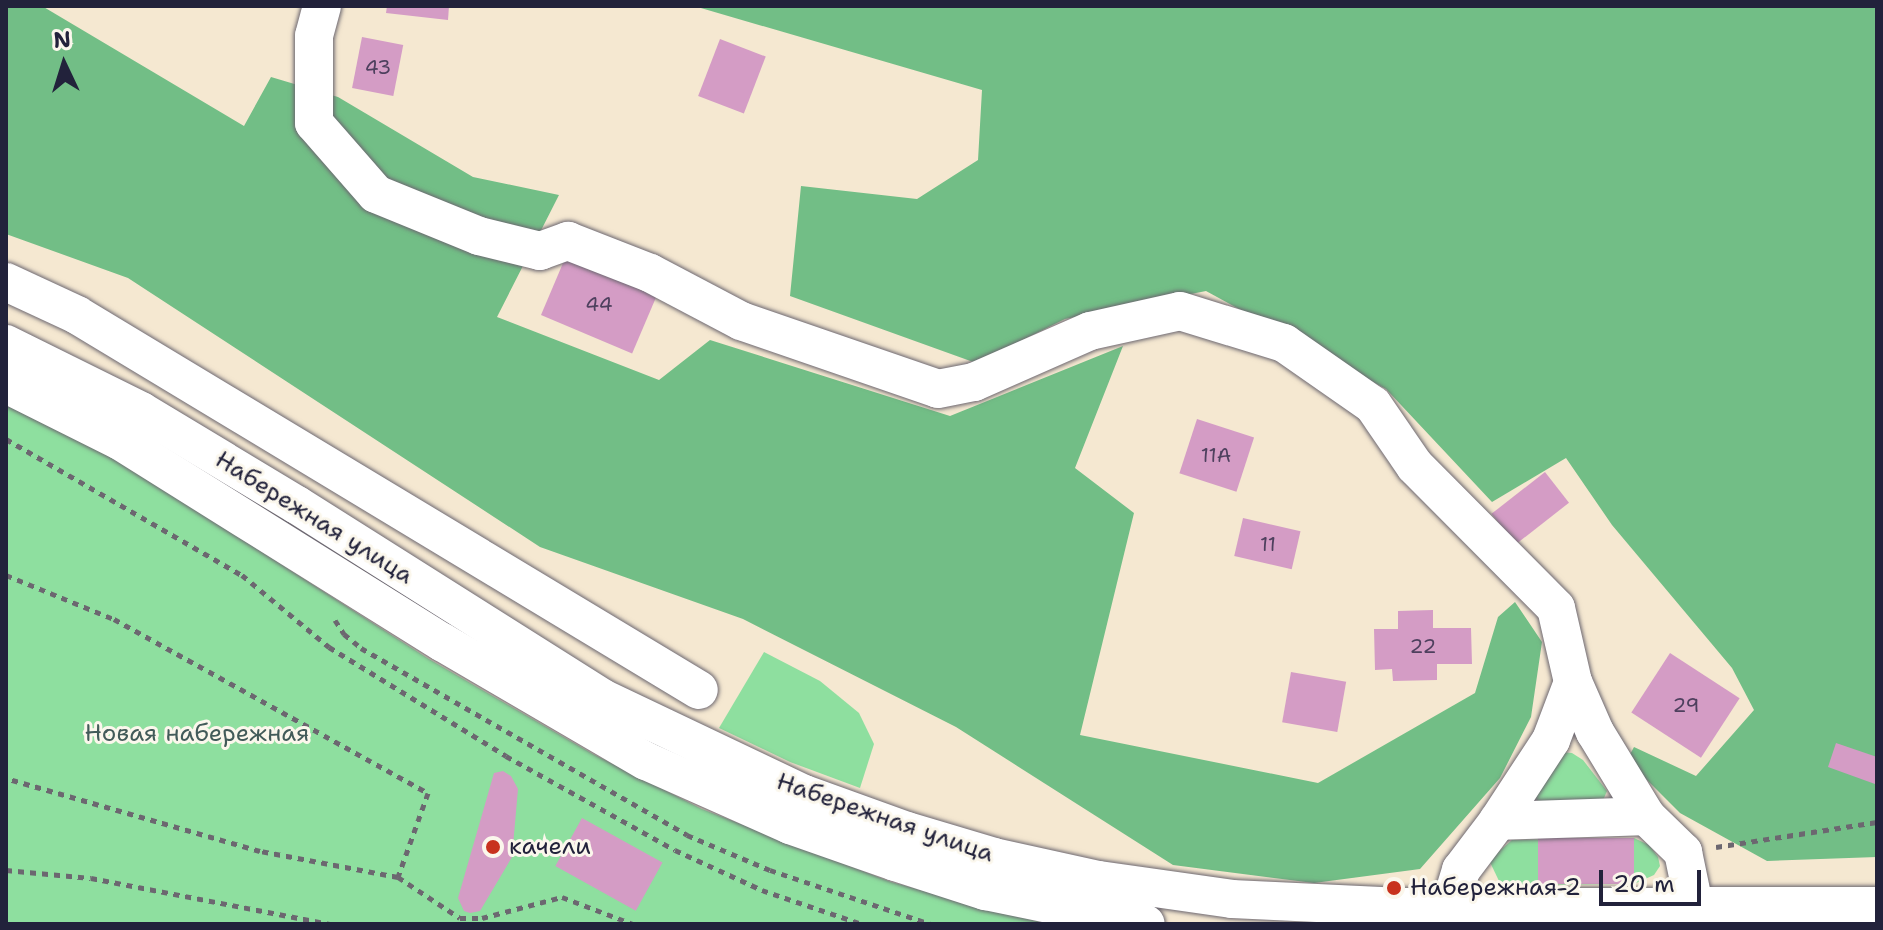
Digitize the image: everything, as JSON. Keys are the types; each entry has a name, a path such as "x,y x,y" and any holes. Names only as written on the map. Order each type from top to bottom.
{"street":[{"path":"322,6 314,36 314,123 376,194 479,236 540,251 568,241 650,273 741,321 938,389 974,382 1090,331 1180,311 1284,343 1373,405 1415,466 1556,608 1573,682 1595,732 1646,816 1683,852 1694,905"},
{"path":"6,282 77,315 699,690"},
{"name":"Набережная улица","path":"6,344 141,411 602,698 655,746 994,857 1146,889 1316,905 1877,906"},
{"name":"Набережная улица","path":"6,384 120,441 442,642 655,746 790,825 985,891 1146,924"},
{"path":"1450,906 1461,870 1498,821 1551,740 1573,682"},
{"path":"1498,821 1646,816"}],"path":[{"path":"6,439 242,575 329,647 531,770 690,857 762,890 862,924"},
{"path":"6,575 114,619 428,793 398,877"},
{"path":"6,778 260,851 398,877 460,918 482,918 562,897 633,924"},
{"path":"1683,852 1877,822"},
{"path":"6,870 91,878 330,924"}],"green space":[{"path":"6,6 42,6 244,126 271,77 338,97 473,177 559,195 497,317 659,380 710,340 950,416 1123,346 1075,468 1134,513 1080,735 1318,783 1475,693 1498,617 1515,602 1542,642 1531,717 1500,778 1420,869 1314,883 1173,865 956,727 743,619 540,547 128,278 6,234"},
{"path":"694,6 1877,6 1877,857 1767,861 1680,813 1627,760 1634,747 1696,776 1754,710 1732,668 1612,525 1566,458 1492,502 1386,389 1206,291 1065,319 976,363 790,296 801,186 917,199 978,160 982,90"},
{"name":"Новая набережная","path":"6,405 110,455 429,659 593,754 702,809 891,882 1048,924 6,924"},
{"path":"764,652 820,681 859,713 874,744 860,788 790,762 719,728"},
{"path":"1560,752 1572,753 1583,760 1607,791 1601,805 1540,805 1533,794"},
{"path":"1634,838 1649,845 1658,857 1660,866 1654,875 1634,884 1513,885 1499,881 1489,860 1512,840"}],"building":[{"path":"387,6 449,6 448,20 386,13"},
{"path":"362,37 403,45 393,96 352,88"},
{"path":"720,39 766,57 744,114 698,96"},
{"path":"566,256 657,295 632,354 541,315"},
{"path":"1197,419 1254,438 1236,492 1179,473"},
{"path":"1545,472 1569,503 1515,545 1491,514"},
{"path":"1243,518 1300,531 1292,569 1234,556"},
{"path":"1433,610 1433,628 1471,628 1472,664 1437,664 1437,680 1393,681 1392,669 1375,670 1374,629 1398,629 1398,611"},
{"path":"1670,653 1740,698 1701,758 1631,713"},
{"path":"1291,672 1346,682 1337,732 1282,722"},
{"path":"1836,743 1877,757 1875,784 1828,767"},
{"name":"качели","path":"503,771 511,776 518,789 512,857 480,911 470,913 464,911 458,898 494,773"},
{"path":"582,818 662,863 636,911 555,866"},
{"path":"1538,838 1634,838 1634,884 1538,884"}],"place":[{"name":"качели","path":"493,847"},
{"name":"Набережная-2","path":"1394,888"}]}
